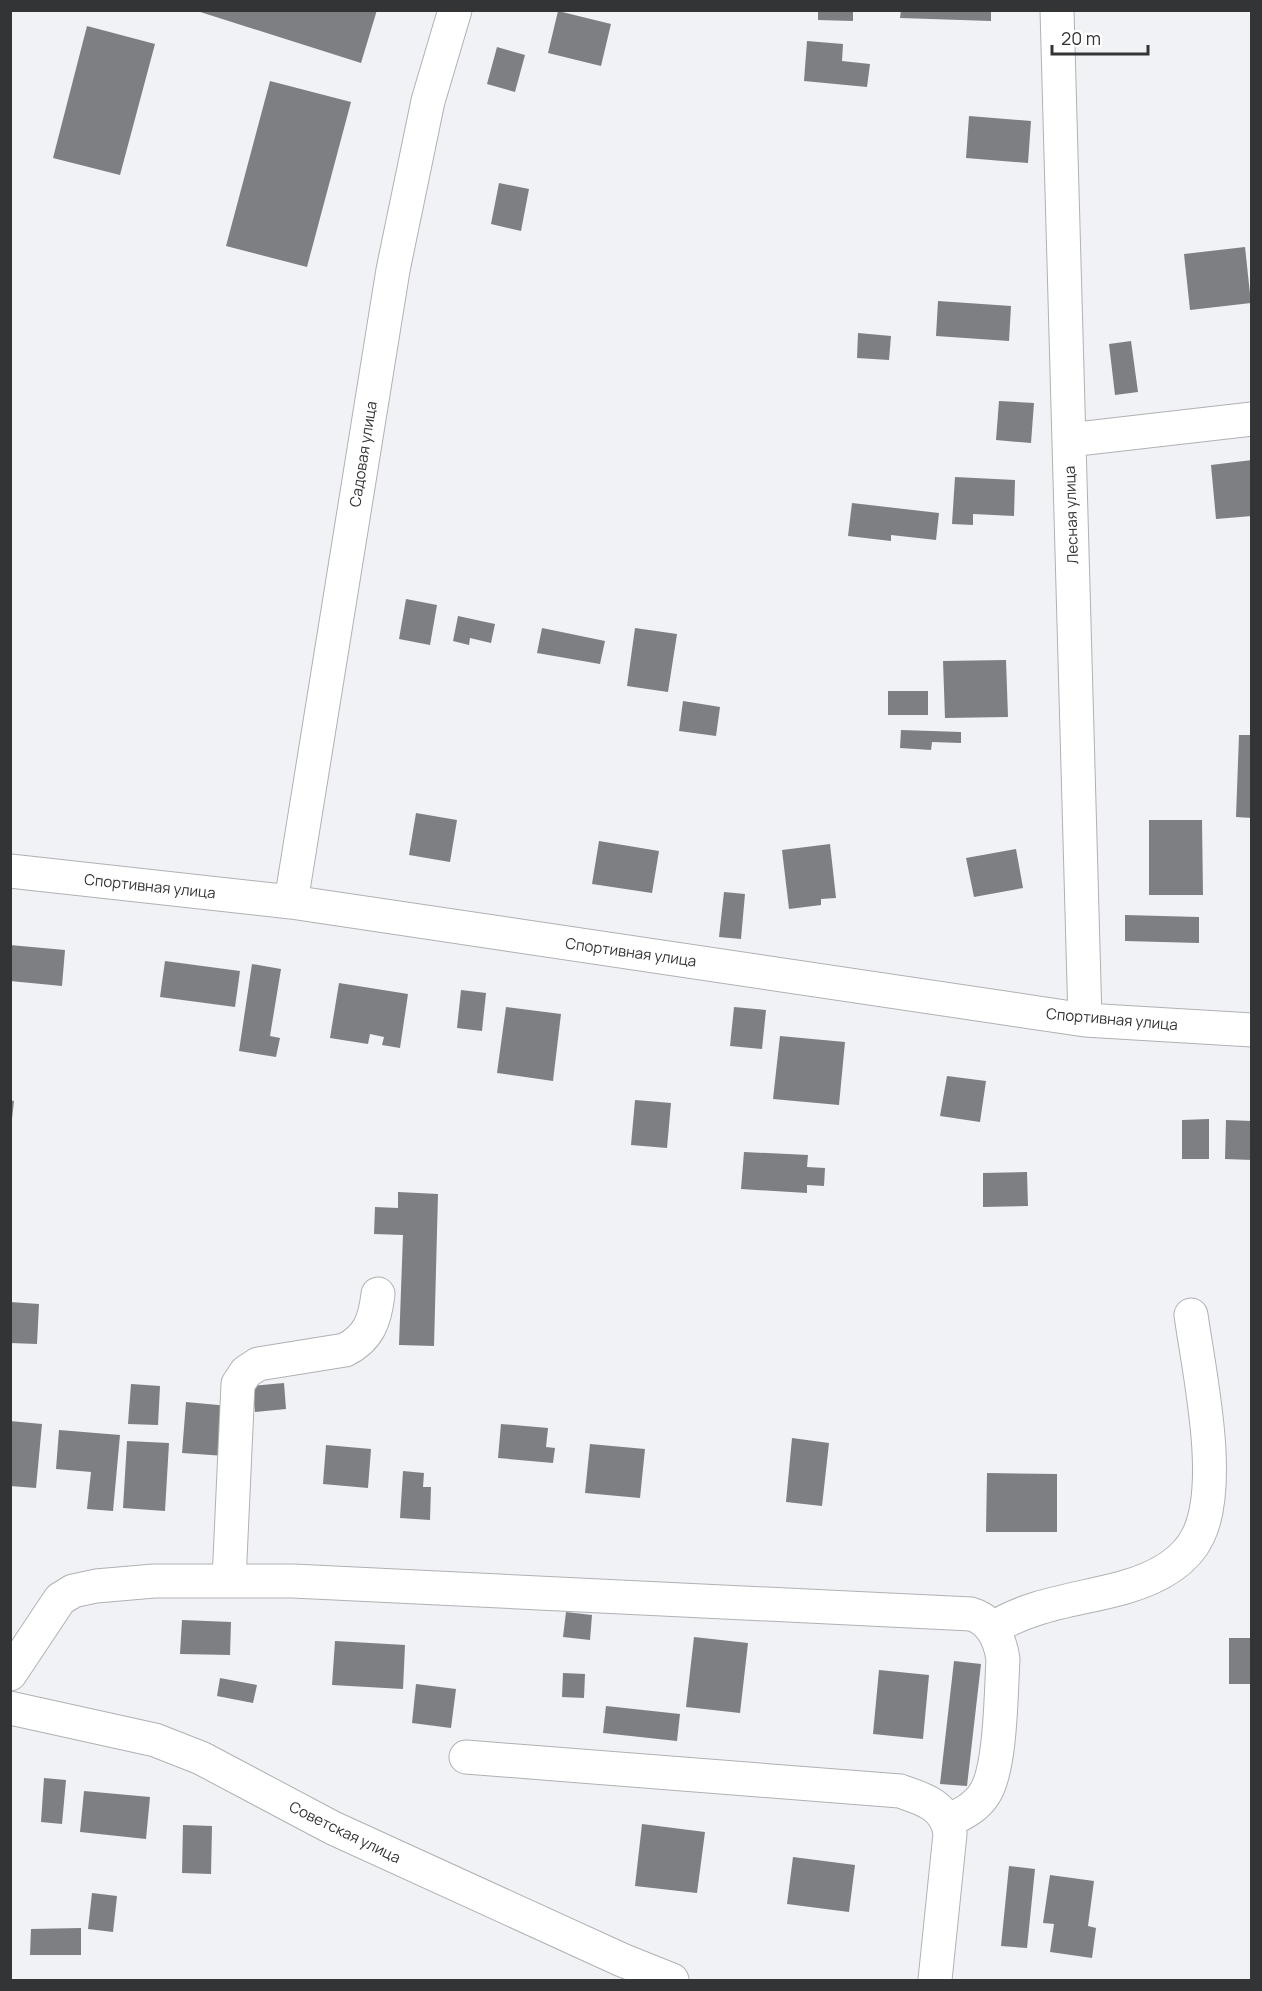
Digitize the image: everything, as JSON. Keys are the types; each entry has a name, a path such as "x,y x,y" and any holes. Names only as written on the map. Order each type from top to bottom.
{"street":[{"name":"Садовая улица","path":"291,902 393,270 428,101 455,10"},
{"name":"Лесная улица","path":"1057,10 1085,1020"},
{"path":"1069,440 1251,419"},
{"name":"Спортивная улица","path":"10,871 291,902 1085,1020 1251,1030"},
{"path":"230,1581 238,1384 246,1372 258,1364 345,1350 356,1344 372,1325 378,1294"},
{"path":"992,1629 1015,1616 1030,1611 1152,1578 1184,1555 1198,1537 1206,1500 1209,1458 1207,1418 1191,1315"},
{"path":"10,1674 60,1599 73,1591 96,1586 154,1581 305,1581 946,1611 978,1616 999,1637 1003,1659 992,1775 986,1793 973,1807 948,1821"},
{"name":"Советская улица","path":"10,1708 155,1740 201,1758 333,1828 621,1970 672,1980"},
{"path":"466,1757 900,1791 933,1805 948,1821 950,1834 935,1980"}],"building":[{"path":"194,10 377,10 361,63"},
{"path":"818,10 853,10 853,21 818,20"},
{"path":"901,10 991,10 991,21 900,18"},
{"path":"558,11 611,24 601,66 548,53"},
{"path":"87,26 155,44 120,175 53,158"},
{"path":"807,41 843,44 842,61 870,64 867,87 804,81"},
{"path":"497,47 525,55 515,92 487,84"},
{"path":"270,81 351,102 307,267 226,246"},
{"path":"969,116 1031,121 1028,163 966,158"},
{"path":"499,183 529,189 521,231 491,224"},
{"path":"1245,247 1251,303 1190,310 1184,254"},
{"path":"938,301 1011,306 1009,341 936,336"},
{"path":"858,333 891,336 889,360 857,358"},
{"path":"1131,341 1138,392 1115,395 1109,344"},
{"path":"999,401 1034,403 1031,443 996,440"},
{"path":"1252,460 1252,516 1216,519 1211,465"},
{"path":"955,477 1015,480 1014,516 973,514 973,525 952,524"},
{"path":"852,503 939,513 936,540 891,535 891,541 848,536"},
{"path":"406,599 437,605 430,645 399,639"},
{"path":"458,616 495,624 491,643 470,638 469,645 453,641"},
{"path":"542,628 605,641 600,664 537,653"},
{"path":"635,628 677,634 668,692 627,686"},
{"path":"1006,660 1008,717 945,718 943,661"},
{"path":"888,691 928,691 928,715 888,715"},
{"path":"683,701 720,707 716,736 679,731"},
{"path":"901,730 961,732 961,743 932,742 931,750 900,748"},
{"path":"1239,735 1252,735 1252,818 1236,817"},
{"path":"416,813 457,820 450,862 409,855"},
{"path":"1149,820 1202,820 1203,895 1149,895"},
{"path":"599,841 659,851 652,893 592,884"},
{"path":"830,844 836,898 821,899 821,905 789,909 782,850"},
{"path":"1016,849 1023,888 974,897 966,858"},
{"path":"724,892 745,894 741,939 719,937"},
{"path":"1125,915 1199,917 1199,943 1125,941"},
{"path":"10,945 65,950 62,986 10,981"},
{"path":"165,961 240,971 235,1007 160,997"},
{"path":"252,964 281,969 270,1036 280,1038 276,1057 239,1051"},
{"path":"339,983 408,994 400,1048 382,1045 384,1037 370,1034 368,1044 330,1038"},
{"path":"461,990 486,993 482,1031 457,1028"},
{"path":"506,1007 561,1014 553,1081 497,1073"},
{"path":"734,1007 766,1010 762,1049 730,1046"},
{"path":"780,1036 845,1042 839,1105 773,1099"},
{"path":"947,1076 986,1081 980,1122 940,1116"},
{"path":"10,1100 14,1101 12,1119 10,1119"},
{"path":"635,1100 671,1103 667,1148 631,1145"},
{"path":"1209,1119 1209,1159 1182,1159 1182,1120"},
{"path":"1226,1120 1252,1121 1252,1160 1225,1159"},
{"path":"744,1152 808,1155 807,1167 825,1168 824,1186 807,1185 807,1193 741,1189"},
{"path":"1027,1172 1028,1206 983,1207 983,1173"},
{"path":"398,1192 438,1194 434,1346 399,1345 403,1235 374,1234 375,1207 398,1208"},
{"path":"10,1302 39,1304 37,1344 10,1343"},
{"path":"284,1383 286,1409 255,1412 252,1386"},
{"path":"131,1384 160,1386 158,1425 128,1424"},
{"path":"186,1402 229,1406 225,1456 182,1453"},
{"path":"10,1421 42,1424 36,1488 10,1486"},
{"path":"501,1424 548,1428 546,1447 555,1448 553,1463 498,1458"},
{"path":"59,1430 120,1435 113,1511 87,1509 91,1472 56,1469"},
{"path":"792,1438 829,1443 822,1506 786,1502"},
{"path":"127,1441 169,1443 165,1511 123,1508"},
{"path":"590,1444 645,1449 640,1498 585,1493"},
{"path":"326,1445 371,1449 368,1488 323,1484"},
{"path":"403,1471 424,1473 423,1487 431,1487 430,1520 400,1518"},
{"path":"987,1473 1057,1474 1057,1532 986,1532"},
{"path":"566,1612 592,1615 590,1640 563,1637"},
{"path":"182,1620 231,1622 230,1655 180,1654"},
{"path":"694,1637 748,1643 740,1713 686,1707"},
{"path":"1229,1638 1252,1638 1252,1684 1229,1684"},
{"path":"335,1641 405,1645 403,1689 332,1685"},
{"path":"954,1661 981,1664 967,1786 940,1784"},
{"path":"879,1670 929,1675 923,1739 873,1734"},
{"path":"563,1673 585,1674 584,1698 562,1697"},
{"path":"220,1678 257,1685 253,1703 217,1696"},
{"path":"416,1684 456,1689 451,1728 412,1723"},
{"path":"606,1706 680,1714 677,1741 603,1733"},
{"path":"44,1778 66,1780 62,1824 41,1822"},
{"path":"84,1791 150,1797 146,1839 80,1832"},
{"path":"642,1824 705,1832 697,1893 635,1886"},
{"path":"183,1825 212,1826 211,1874 182,1873"},
{"path":"793,1857 855,1865 849,1912 787,1904"},
{"path":"1009,1866 1035,1869 1027,1948 1001,1946"},
{"path":"1050,1875 1094,1881 1088,1926 1096,1928 1092,1958 1050,1952 1054,1924 1043,1923"},
{"path":"92,1893 117,1896 113,1932 88,1929"},
{"path":"81,1928 81,1955 30,1955 31,1929"}]}
